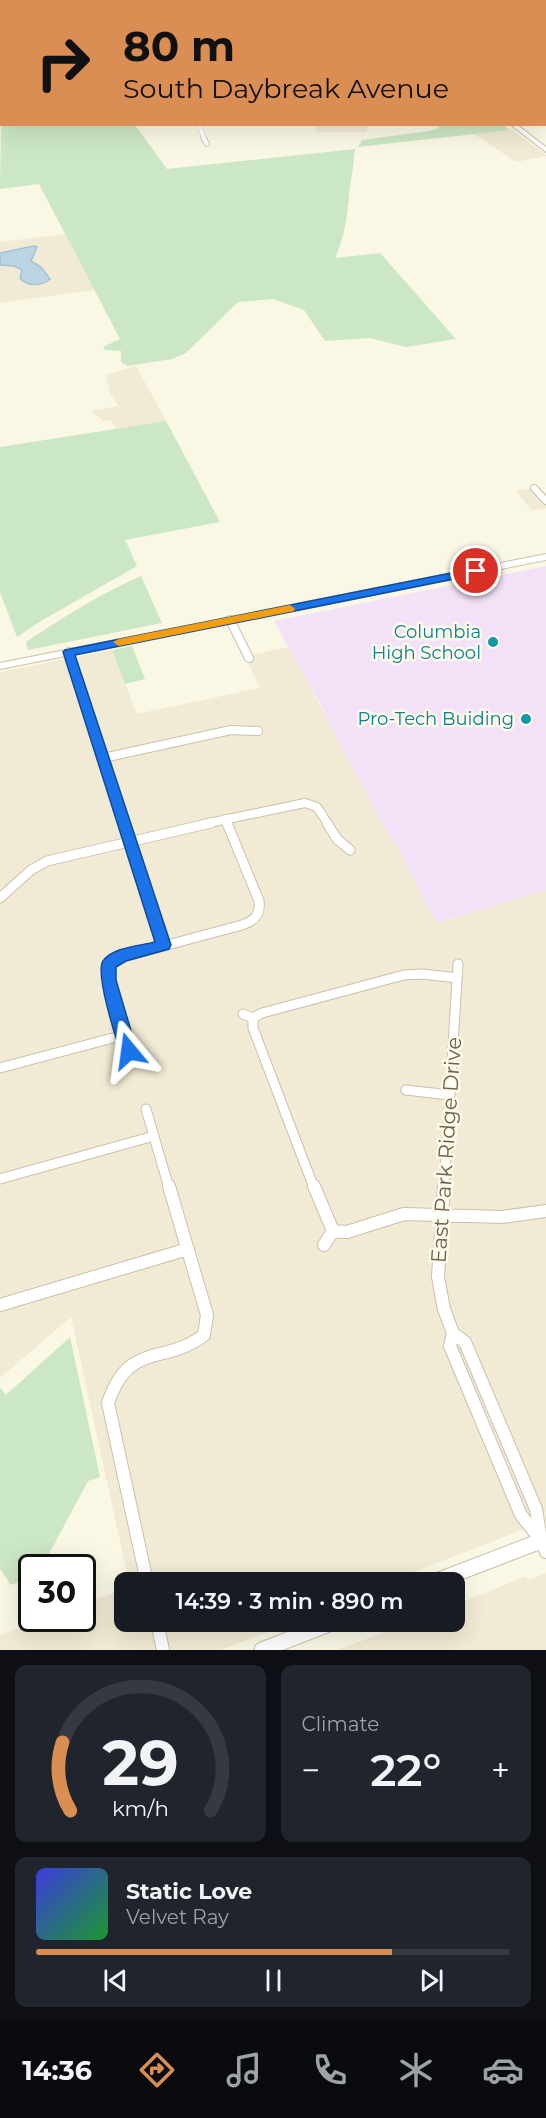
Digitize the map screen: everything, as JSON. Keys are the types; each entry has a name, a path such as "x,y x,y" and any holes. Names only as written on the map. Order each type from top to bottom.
{"main road":[{"path":"515,126 546,150"},
{"path":"0,666 546,557"}],"street":[{"path":"200,126 207,144"},
{"path":"534,488 546,501"},
{"path":"230,620 249,658"},
{"path":"69,652 164,945"},
{"path":"103,758 231,730 258,731"},
{"path":"0,898 38,865 296,802 313,804 322,812 335,837 350,850"},
{"path":"129,1051 108,980 109,965 115,959 124,956 243,925 258,917 259,901 225,819"},
{"name":"East Park Ridge Drive","path":"458,964 438,1277 444,1309 453,1333 465,1342 536,1509 544,1544"},
{"path":"333,1231 327,1221 248,1016 404,975 423,974 457,978"},
{"path":"0,1068 124,1035"},
{"path":"406,1090 450,1095"},
{"path":"145,1572 108,1415 111,1389 118,1375 128,1365 189,1344 204,1335 207,1315 146,1109"},
{"path":"0,1179 154,1136"},
{"path":"333,1231 346,1232 404,1214 502,1217 546,1211"},
{"path":"324,1245 333,1231"},
{"path":"0,1305 188,1249"},
{"path":"463,1572 544,1544"},
{"path":"159,1632 163,1650"},
{"path":"262,1650 308,1632"}],"shaded area":[{"path":"316,126 369,126 366,132 317,132"},
{"path":"512,130 546,156 516,162 474,134"},
{"path":"65,234 94,290 0,303 0,242"},
{"path":"136,366 166,421 117,429 110,420 103,421 91,411 118,406 110,393 106,375"},
{"path":"540,487 546,494 546,508 532,511 516,491"},
{"path":"546,566 546,890 436,923 394,840 390,838 274,621"},
{"path":"289,647 390,838 394,840 448,920 490,905 546,890 546,1521 413,1572 127,1572 71,1317 0,1378 0,672 112,650 137,714 260,688 245,656"},
{"path":"546,1573 546,1650 337,1650 385,1632 465,1632 465,1601 524,1577 530,1580"},
{"path":"114,1593 114,1632 267,1632 221,1650 0,1650 0,1635 18,1628 18,1632 96,1632 96,1599"}],"green space":[{"path":"1,126 136,126 167,169 355,149 346,221 335,258 380,253 456,339 406,347 370,338 325,341 304,310 273,299 238,302 186,353 172,359 127,366 121,362 121,351 105,350 103,347 120,339 39,184 0,189"},
{"path":"437,126 504,126 510,130 358,147 362,140 439,128"},
{"path":"166,421 220,522 125,540 137,566 17,637 0,592 0,447"},
{"path":"141,576 162,623 28,650 26,642 96,598"},
{"path":"132,646 145,679 125,684 112,650"},
{"path":"70,1337 100,1477 88,1481 49,1554 18,1554 18,1583 11,1585 0,1569 0,1387 6,1395"}],"water":[{"path":"37,247 31,261 41,267 50,279 46,282 26,283 20,278 22,270 14,266 0,265 0,253"}],"slow traffic":[{"path":"119,642 290,609"}],"place":[{"name":"Columbia High School","path":"493,642"},
{"name":"Pro-Tech Buiding","path":"526,719"}],"route":[{"path":"129,1051 108,980 109,965 115,959 164,945 69,652 476,571"}]}
